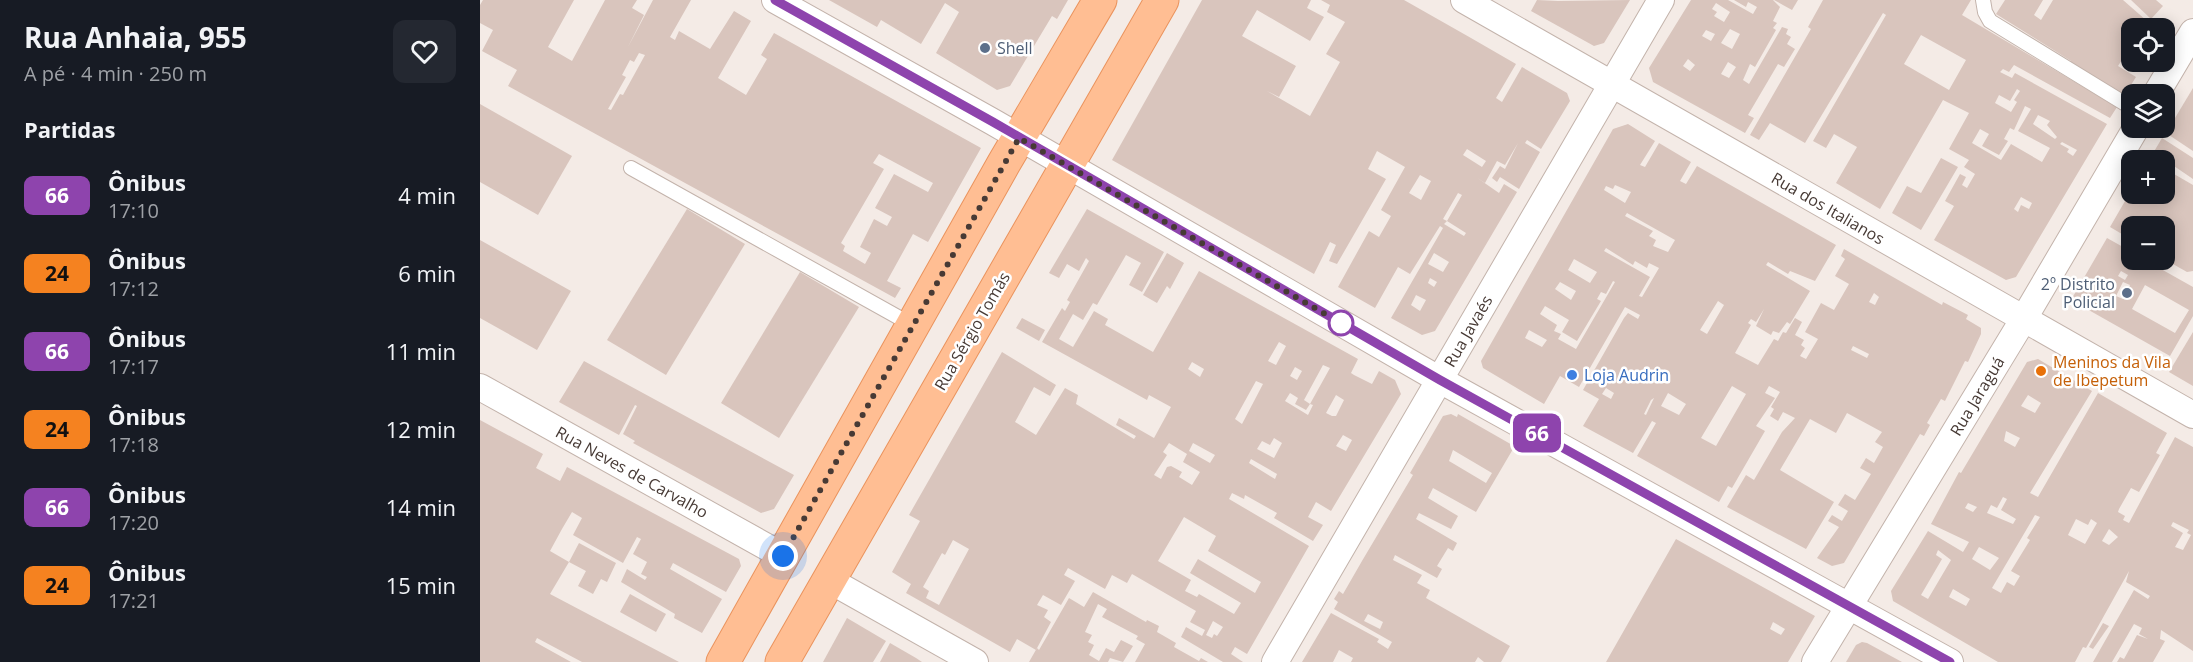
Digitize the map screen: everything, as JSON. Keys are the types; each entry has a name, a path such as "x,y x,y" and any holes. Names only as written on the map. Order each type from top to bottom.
{"main road":[{"path":"723,662 1019,138 1100,0"},
{"name":"Rua Sérgio Tomás","path":"782,662 1162,0"}],"street":[{"path":"775,0 1440,380 1950,662"},
{"name":"Rua dos Italianos","path":"1464,0 2193,415"},
{"name":"Rua Javaés","path":"1275,662 1661,0"},
{"path":"2162,84 2193,32"},
{"name":"Rua Jaraguá","path":"1815,662 2024,320 2130,138"},
{"name":"Rua Neves de Carvalho","path":"480,387 783,556"},
{"path":"829,580 975,662"}],"lane":[{"path":"1983,0 1985,12 1990,21 2121,101"},
{"path":"631,168 914,327"}],"building":[{"path":"483,0 574,0 548,47 572,61 605,0 637,0 632,8 644,15 628,47 653,0 691,0 670,37 675,40 679,31 710,49 734,11 751,21 718,78 746,95 767,59 761,55 774,33 981,148 928,242 913,234 887,281 901,288 895,298 508,86 517,70 482,51 493,30 480,23 480,5","holes":["639,53 645,55 623,95 620,94 611,110 608,109 626,77 622,75 630,60 634,62","879,154 933,183 928,192 894,174 875,208 892,217 887,226 874,219 860,247 871,253 865,264 843,251 845,246 841,243 884,169 873,163"]},
{"name":"Shell","path":"829,0 1068,0 1057,19 1052,16 1010,86 997,90 936,53 959,12 945,3 921,44 881,20 877,27"},
{"path":"1202,0 1311,0 1307,8 1324,17 1310,41 1257,10 1242,36 1296,66 1279,97 1267,91 1310,116 1340,62 1326,54 1345,22 1327,12 1330,5 1321,0 1404,0 1516,64 1496,98 1502,102 1522,67 1567,93 1570,101 1541,149 1527,140 1525,143 1540,152 1519,189 1500,177 1497,182 1492,178 1500,166 1505,169 1518,143 1505,165 1497,161 1485,183 1476,177 1499,193 1504,184 1517,192 1435,331 1422,335 1391,318 1443,228 1440,226 1410,274 1398,267 1375,308 1338,287 1369,231 1379,237 1391,216 1381,210 1405,167 1377,151 1368,169 1386,179 1337,264 1329,261 1336,245 1330,242 1314,274 1112,160","holes":["1467,149 1486,161 1482,167 1463,155","1420,175 1431,181 1421,200 1409,193","1458,193 1462,195 1447,221 1443,219","1447,221 1466,233 1464,236 1444,224","1434,253 1449,262 1443,272 1428,264","1430,278 1437,282 1434,287 1428,283","1416,295 1426,300 1420,311 1411,305"]},
{"path":"1537,0 1630,0 1604,43 1594,46 1531,11"},
{"path":"1691,0 1728,0 1753,14 1757,7 1748,2 1746,7 1734,0 1773,0 1780,7 1773,21 1777,23 1773,28 1776,30 1755,67 1750,64 1743,80 1749,84 1782,27 1788,29 1786,34 1791,37 1787,44 1795,49 1784,67 1778,64 1748,115 1754,118 1745,133 1653,82 1649,68","holes":["1716,3 1730,12 1724,22 1714,16 1717,12 1712,9","1730,29 1740,34 1732,49 1721,43","1706,30 1715,34 1711,41 1702,36","1688,59 1695,65 1690,71 1683,66","1728,62 1736,67 1729,78 1721,74"]},
{"path":"1774,0 1798,0 1792,10"},
{"path":"1823,0 1971,0 1962,15 2117,107 2110,118 2014,65 2009,72 2003,69 2000,72 2012,78 2015,73 2107,124 2016,277 2006,280 1934,240 1954,206 1945,201 1960,174 1966,177 1962,185 1967,188 1975,174 1964,167 1969,160 1949,149 1969,113 1943,100 1880,209 1836,183 1857,147 1834,134 1826,148 1813,141 1886,15 1883,13 1805,143 1770,123 1759,140 1750,135 1811,29 1808,27","holes":["1921,35 1966,60 1949,90 1904,64","2017,89 2020,91 2014,100 2017,102 2011,112 1995,103 1999,95 2010,101","2025,106 2031,109 2018,131 2050,148 2042,162 2011,144 2001,160 1972,143 1980,129 1989,134 1982,146 1999,155 2008,141 2004,139 2010,128 2014,130","2038,115 2050,121 2047,125 2057,137 2055,139 2033,124","2062,142 2077,150 2073,156 2067,152 2069,149 2060,144","2021,197 2032,203 2029,209 2021,205 2018,212 2014,209"]},
{"path":"2005,0 2043,0 2034,15 2041,20 2053,0 2123,0 2144,18 2121,18 2121,61 2118,66 2121,68 2121,72 2128,72 2136,77 2132,84 2121,84 2121,94 2070,64 2071,61 1996,14"},
{"path":"2131,0 2156,0 2163,6 2150,18"},
{"path":"2193,88 2193,151 2174,138 2175,118"},
{"path":"480,104 572,156 538,215 480,182"},
{"path":"1628,124 1655,141 1640,165 1645,167 1659,143 1691,162 1680,181 1686,184 1697,166 1836,245 1815,281 1790,271 1788,274 1768,262 1766,265 1810,291 1790,324 1787,322 1779,333 1773,331 1771,335 1756,326 1764,309 1756,322 1751,319 1748,323 1751,325 1735,353 1758,365 1774,339 1778,341 1783,332 1786,333 1795,318 1802,322 1795,335 1804,340 1801,345 1805,348 1800,356 1806,359 1818,339 1805,332 1821,303 1834,310 1849,284 1835,276 1845,259 1841,256 1844,249 1942,305 1943,302 1968,315 1966,319 1981,328 1981,334 1968,362 1965,361 1945,401 1941,399 1927,423 1930,425 1924,436 1920,434 1844,563 1832,566 1817,558 1839,527 1828,521 1832,515 1842,521 1848,511 1838,505 1845,494 1855,500 1871,474 1860,468 1866,458 1874,463 1883,447 1875,442 1882,432 1847,413 1836,433 1810,419 1780,470 1834,502 1806,549 1727,507 1746,475 1754,480 1782,432 1795,418 1783,412 1778,421 1770,416 1774,409 1771,407 1780,392 1769,386 1765,393 1775,398 1756,426 1765,431 1732,488 1728,486 1719,502 1637,456 1656,423 1652,421 1633,453 1583,426 1599,399 1583,390 1624,318 1628,313 1638,319 1640,315 1625,307 1579,387 1560,376 1544,404 1483,368 1481,361 1613,129","holes":["1615,185 1631,192 1625,203 1604,190 1606,186 1613,189","1627,213 1675,240 1668,252 1653,246 1656,240 1649,236 1653,231 1625,216","1606,248 1633,265 1635,261 1647,268 1649,263 1659,268 1642,297 1639,296 1650,277 1604,251","1574,259 1597,272 1590,283 1568,270","1613,281 1615,282 1576,349 1558,339 1561,334 1554,331 1557,325 1540,314 1545,306 1569,320 1562,332 1577,341 1601,301 1597,299 1601,292 1606,294","1560,282 1576,291 1571,300 1555,289","1874,293 1879,297 1875,305 1869,302","1718,301 1724,305 1707,334 1700,330","1529,330 1547,340 1542,347 1525,338","1853,346 1869,354 1867,358 1851,350","1732,386 1746,394 1716,446 1701,438","1606,388 1614,393 1611,399 1602,394","1668,393 1686,404 1679,415 1661,406","1654,398 1646,415 1644,414"]},
{"path":"2162,138 2193,158 2193,179 2175,167 2175,150 2155,150"},
{"path":"1941,158 1958,167 1921,230 1892,213 1907,186 1921,193"},
{"path":"2175,175 2193,185 2193,271 2187,272 2175,265 2175,216 2121,216 2121,234 2110,227 2123,204 2175,204"},
{"path":"687,209 745,244 666,375 607,340"},
{"path":"1087,209 1164,252 1142,292 1129,285 1141,263 1126,255 1097,305 1093,303 1083,320 1073,314 1059,339 1073,347 1094,311 1108,319 1105,325 1153,352 1199,271 1358,359 1351,373 1354,375 1372,384 1379,371 1395,380 1401,394 1331,511 1316,502 1308,517 1323,525 1313,541 1274,518 1277,513 1245,495 1244,499 1232,493 1229,499 1309,546 1247,654 1235,647 1231,654 1243,662 1223,662 1181,637 1186,627 1202,636 1205,630 1190,622 1196,611 1132,574 1127,583 1112,575 1105,589 1068,568 1064,575 1075,581 1061,605 1043,595 1037,605 1048,610 1044,617 1051,622 1036,650 1017,639 1010,652 906,593 911,584 892,572 920,521 909,515 1002,352 1056,385 1050,396 1034,387 1015,422 1036,435 1065,388 1078,395 1076,404 1134,439 1136,436 1116,425 1119,418 1154,438 1171,407 1149,395 1147,400 1042,342 1062,308 1065,311 1070,302 1067,300 1089,261 1086,258 1079,271 1067,264 1059,278 1049,273","holes":["1279,342 1286,346 1276,365 1268,361","1192,362 1204,369 1200,377 1188,369","1323,365 1330,368 1310,404 1304,400","1295,367 1302,371 1297,380 1290,376","1256,381 1263,384 1242,424 1235,419","1290,393 1298,398 1295,404 1306,410 1310,404 1313,405 1308,415 1285,401","1336,395 1344,400 1336,416 1326,413","1343,435 1352,440 1346,451 1336,446","1274,438 1282,443 1274,458 1257,449 1262,441 1270,445","1169,443 1187,454 1183,462 1200,472 1192,485 1179,477 1182,472 1171,466 1167,467 1161,479 1154,475 1167,455 1163,452","1193,443 1215,455 1210,463 1189,451","1251,459 1277,474 1275,479 1249,463","1184,517 1216,536 1208,551 1261,582 1255,593 1198,559 1190,573 1241,603 1234,614 1199,594 1197,597 1185,591 1191,580 1158,561","953,540 969,549 939,605 926,598 929,591 923,587 942,553 945,555","1213,621 1223,627 1217,636 1214,634 1212,638 1206,635"]},
{"path":"2107,238 2121,246 2121,270 2163,270 2193,287 2193,316 2170,356 2071,300","holes":["2121,271 2128,275 2125,280 2118,276","2123,282 2130,285 2123,299 2116,296","2145,285 2189,310 2175,333 2132,309"]},
{"path":"480,240 571,291 537,350 480,318"},
{"path":"1167,253 1184,263 1170,289 1167,286 1157,303 1143,295"},
{"path":"800,272 859,307 779,438 721,403"},
{"path":"1022,318 1045,330 1039,341 1016,328"},
{"path":"2193,332 2193,386 2169,372"},
{"path":"2038,359 2092,391 2030,493 2038,497 2098,393 2167,433 2156,453 2160,455 2139,492 2131,488 2119,509 2118,512 2125,516 2123,520 2129,523 2175,437 2193,447 2193,651 2161,630 2160,639 2165,641 2153,662 2117,662 2120,657 2124,659 2137,635 2148,639 2139,634 2142,628 2134,624 2112,662 2093,662 2134,590 2148,599 2150,596 2126,582 2129,571 2086,648 2083,647 2075,662 1998,662 1893,601 1891,591 1928,531 1963,552 1969,542 1931,524 1959,472 1961,473 2027,362","holes":["2028,395 2041,403 2035,413 2021,406","2006,431 2020,438 2015,447 2004,441","2003,497 2007,499 2001,510 2016,519 2013,524 1987,513 1991,505 1997,508","1968,503 1977,507 1973,512 1965,508","2035,515 2040,517 2027,538 2030,540 2011,571 2020,576 2014,586 2007,582 2001,593 1992,588","2076,519 2088,525 2091,519 2097,523 2085,544 2068,535","2173,522 2189,530 2187,533 2191,535 2183,550 2175,547 2183,533 2171,526","2109,529 2118,537 2109,545 2102,541","1979,547 1999,558 1990,570 1972,559","1938,550 1951,560 1928,599 1921,595 1942,559 1936,555","1953,589 1970,599 1966,606 1949,597"]},
{"path":"584,361 794,475 774,509 761,513 633,443 635,441 623,434 637,406 635,405 619,435 559,402"},
{"path":"1451,414 1457,417 1458,414 1514,446 1513,449 1476,512 1433,488 1428,498 1458,516 1451,529 1419,513 1416,519 1457,543 1453,551 1448,548 1437,566 1442,569 1437,578 1395,555 1393,560 1422,575 1417,583 1430,590 1426,598 1510,646 1501,662 1484,662 1478,657 1475,662 1351,662 1353,658 1339,650 1333,662 1302,662 1331,613 1379,639 1377,642 1388,649 1392,642 1334,609 1338,602 1334,599 1339,591 1343,594 1413,475 1410,473 1443,416","holes":["1453,450 1492,473 1486,483 1449,461","1368,614 1383,622 1380,629 1364,621"]},
{"path":"480,420 543,454 536,468 560,481 567,467 739,559 741,566 726,592 673,563 670,569 722,599 702,633 674,618 675,614 621,582 627,569 645,580 647,577 641,574 647,562 633,554 641,539 637,537 623,563 573,535 582,518 572,512 562,529 550,551 569,562 550,594 679,662 582,662 537,638 535,642 571,662 480,662"},
{"path":"1676,539 1815,616 1788,662 1606,662","holes":["1773,622 1785,629 1781,635 1770,629"]},
{"path":"579,543 616,563 607,582 601,579 593,594 578,586 586,571 569,562"},
{"path":"1093,592 1146,622 1147,620 1159,626 1157,632 1176,643 1174,647 1199,661 1201,658 1208,662 1135,662 1145,644 1136,639 1138,636 1102,617 1107,609 1098,604 1085,632 1092,635 1088,642 1094,645 1089,655 1099,661 1106,648 1114,652 1121,640 1133,646 1123,662 1110,658 1108,662 1029,662 1037,648 1039,650 1069,598 1084,607"},
{"path":"630,594 666,614 656,632 620,612"},
{"path":"847,618 886,641 873,662 823,662"},
{"path":"2103,623 2109,626 2093,649 2089,647"},
{"path":"1862,642 1902,662 1846,662 1856,645"},
{"path":"890,643 916,658 922,662 880,662"}],"bus line":[{"name":"66","path":"775,0 993,122 1440,380 1950,662"}],"place":[{"name":"Shell","path":"985,48"},
{"name":"2º Distrito Policial","path":"2127,293"},
{"name":"Meninos da Vila de Ibepetum","path":"2041,371"},
{"name":"Loja Audrin","path":"1572,375"}],"route":[{"path":"783,556 1019,138 1341,323"}]}
